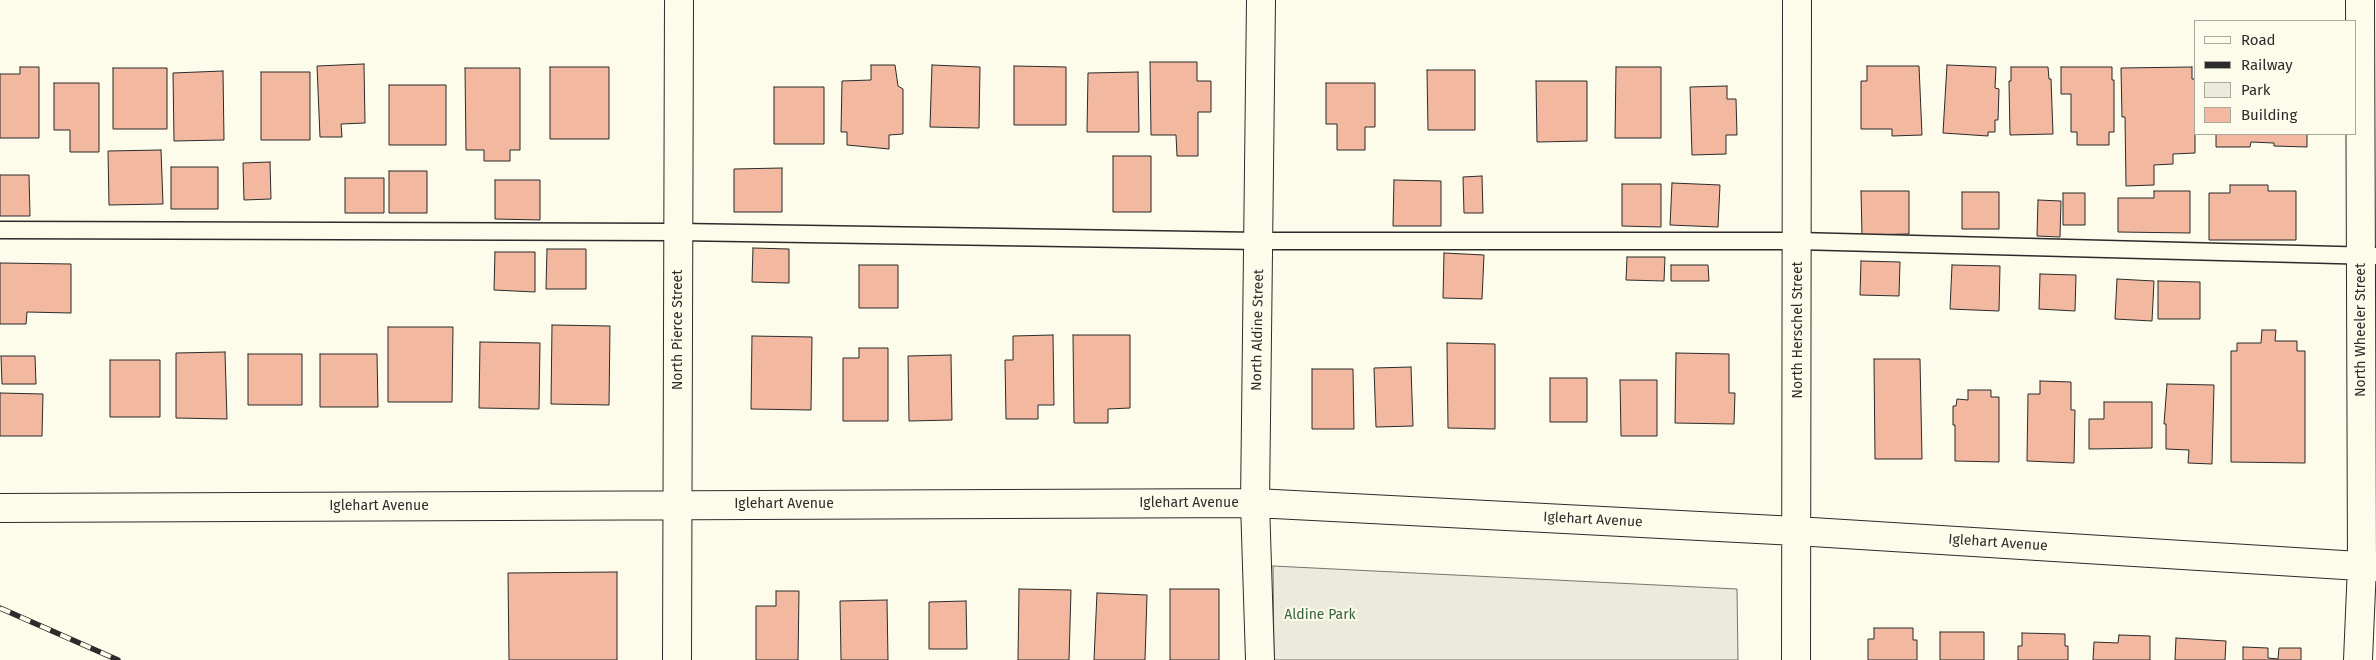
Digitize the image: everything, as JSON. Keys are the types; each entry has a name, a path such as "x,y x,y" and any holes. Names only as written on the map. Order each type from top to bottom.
{"street":[{"name":"North Pierce Street","path":"677,660 679,0"},
{"name":"North Aldine Street","path":"1260,660 1255,503 1261,0"},
{"name":"North Herschel Street","path":"1796,660 1798,0"},
{"name":"North Wheeler Street","path":"2358,660 2369,566 2369,256 2360,0"},
{"name":"Iglehart Avenue","path":"0,508 1255,503 1796,531 2369,566"}],"lane":[{"path":"0,230 678,232 1259,241 1798,241 2369,256"}],"green space":[{"name":"Aldine Park","path":"1273,566 1737,589 1738,660 1274,660"}],"building":[{"path":"1150,62 1197,62 1197,81 1211,81 1211,112 1198,112 1198,156 1177,156 1176,135 1151,135"},
{"path":"364,64 365,123 341,124 342,137 320,137 317,66"},
{"path":"871,65 895,65 898,86 903,89 903,134 889,135 889,149 847,145 847,132 841,132 842,81 871,80"},
{"path":"932,65 980,67 979,128 930,127"},
{"path":"1947,65 1996,67 1995,88 1999,89 1998,120 1995,120 1995,132 1988,132 1988,136 1943,133"},
{"path":"1014,66 1066,67 1066,125 1014,125"},
{"path":"1867,66 1919,66 1922,135 1892,136 1892,129 1861,129 1861,81 1867,81"},
{"path":"20,67 39,67 39,138 0,138 0,74 20,74"},
{"path":"550,67 609,67 609,139 550,139"},
{"path":"1616,67 1661,67 1661,138 1615,138"},
{"path":"2011,67 2048,67 2049,79 2051,79 2053,134 2010,135 2009,81 2011,81"},
{"path":"2061,67 2112,67 2112,80 2114,80 2114,132 2109,132 2109,145 2077,145 2077,132 2071,132 2071,94 2061,94"},
{"path":"2192,67 2192,79 2194,79 2195,153 2173,154 2173,164 2154,165 2154,185 2126,186 2125,117 2122,117 2121,68"},
{"path":"113,68 167,68 167,129 113,129"},
{"path":"465,68 520,68 520,150 510,150 510,161 484,161 484,150 466,150"},
{"path":"1427,70 1475,70 1475,130 1428,130"},
{"path":"223,71 224,140 174,141 173,73"},
{"path":"261,72 310,72 310,140 261,140"},
{"path":"1138,72 1139,132 1087,132 1088,73"},
{"path":"1536,81 1587,81 1587,141 1537,142"},
{"path":"54,83 99,83 99,152 70,152 70,130 54,130"},
{"path":"1326,83 1375,83 1375,127 1365,127 1365,150 1337,150 1337,124 1326,124"},
{"path":"389,85 446,85 446,145 389,145"},
{"path":"1727,86 1727,99 1736,99 1737,135 1726,135 1726,154 1692,155 1690,87"},
{"path":"774,87 824,87 824,144 774,144"},
{"path":"2216,135 2307,135 2307,147 2274,146 2274,143 2251,142 2250,147 2216,147"},
{"path":"161,150 163,204 109,205 108,151"},
{"path":"1113,156 1151,156 1151,212 1113,212"},
{"path":"270,162 271,199 244,200 243,163"},
{"path":"171,167 218,167 218,209 171,209"},
{"path":"782,168 782,212 734,212 734,169"},
{"path":"389,171 427,171 427,213 389,213"},
{"path":"0,175 29,175 30,216 0,216"},
{"path":"1482,176 1483,213 1464,213 1463,177"},
{"path":"345,178 384,178 384,213 345,213"},
{"path":"495,180 540,180 540,220 495,219"},
{"path":"1394,180 1441,181 1441,226 1393,226"},
{"path":"1672,183 1720,185 1718,227 1670,225"},
{"path":"1622,184 1661,184 1661,227 1622,226"},
{"path":"2230,185 2268,185 2268,191 2296,191 2296,240 2209,240 2209,193 2230,193"},
{"path":"1861,191 1909,191 1909,234 1862,235"},
{"path":"2154,191 2190,191 2190,233 2118,232 2118,198 2154,198"},
{"path":"1962,192 1999,192 1999,229 1962,229"},
{"path":"2063,193 2085,193 2085,225 2063,225"},
{"path":"2038,200 2061,201 2060,237 2037,236"},
{"path":"753,248 789,249 789,283 752,282"},
{"path":"547,249 586,249 586,289 546,289"},
{"path":"495,252 535,252 535,292 494,290"},
{"path":"1444,253 1484,255 1482,299 1443,298"},
{"path":"1627,257 1665,257 1664,281 1626,280"},
{"path":"1861,261 1900,262 1899,296 1860,295"},
{"path":"0,263 71,264 71,313 27,312 26,324 0,324"},
{"path":"859,265 898,265 898,308 859,308"},
{"path":"1671,265 1708,265 1709,281 1671,281"},
{"path":"1952,265 2000,266 1999,311 1950,309"},
{"path":"2040,274 2076,275 2075,311 2039,309"},
{"path":"2117,279 2154,281 2152,321 2115,319"},
{"path":"2158,281 2200,282 2200,319 2158,319"},
{"path":"552,325 610,326 609,405 551,404"},
{"path":"388,327 453,327 452,402 388,402"},
{"path":"2262,330 2276,330 2275,341 2297,341 2297,351 2305,351 2305,463 2231,462 2231,351 2237,351 2237,343 2261,343"},
{"path":"1053,335 1054,405 1038,405 1038,419 1006,419 1005,360 1013,360 1013,336"},
{"path":"1073,335 1130,335 1130,408 1108,409 1108,423 1074,423"},
{"path":"752,336 812,337 811,410 751,409"},
{"path":"480,342 540,343 539,409 479,408"},
{"path":"1447,343 1495,344 1495,429 1448,428"},
{"path":"859,348 888,348 888,421 843,421 843,358 859,358"},
{"path":"225,352 227,419 176,418 176,353"},
{"path":"1676,353 1729,354 1729,393 1735,393 1734,424 1675,423"},
{"path":"248,354 302,354 302,405 248,405"},
{"path":"320,354 377,354 378,407 320,407"},
{"path":"951,355 952,420 909,421 908,356"},
{"path":"1,356 35,356 36,384 2,384"},
{"path":"1874,359 1920,359 1922,459 1875,459"},
{"path":"110,360 160,360 160,417 110,417"},
{"path":"1411,367 1413,426 1376,427 1374,368"},
{"path":"1312,369 1353,369 1354,429 1312,429"},
{"path":"1550,378 1587,378 1587,422 1550,422"},
{"path":"1620,380 1657,380 1657,436 1621,436"},
{"path":"2040,381 2071,382 2071,410 2075,410 2074,463 2027,461 2028,394 2040,394"},
{"path":"2167,384 2214,385 2212,464 2188,463 2189,450 2166,449 2166,424 2164,424"},
{"path":"1968,390 1991,390 1991,397 1999,397 1999,462 1955,461 1953,406 1956,406 1957,399 1968,400"},
{"path":"0,393 43,394 42,436 0,436"},
{"path":"2104,402 2152,402 2152,448 2089,449 2089,419 2104,419"},
{"path":"617,572 617,660 509,660 508,573"},
{"path":"1019,589 1071,590 1069,660 1018,660"},
{"path":"1170,589 1219,589 1219,660 1170,660"},
{"path":"776,591 799,591 798,660 756,660 756,606 776,606"},
{"path":"1097,593 1147,595 1145,660 1094,660"},
{"path":"887,600 888,660 841,660 840,601"},
{"path":"966,601 967,649 929,649 929,602"},
{"path":"1874,628 1913,628 1913,640 1917,640 1917,660 1868,660 1868,639 1874,639"},
{"path":"1940,632 1984,632 1984,660 1940,660"},
{"path":"2022,633 2065,634 2065,646 2068,646 2068,660 2018,660 2018,646 2022,646"},
{"path":"2119,635 2150,636 2150,660 2093,660 2094,642 2118,643"},
{"path":"2176,638 2226,641 2225,660 2175,660"},
{"path":"2243,647 2268,648 2268,658 2278,659 2279,648 2301,648 2301,660 2243,660"}],"railway":[{"path":"0,608 118,660"}]}
